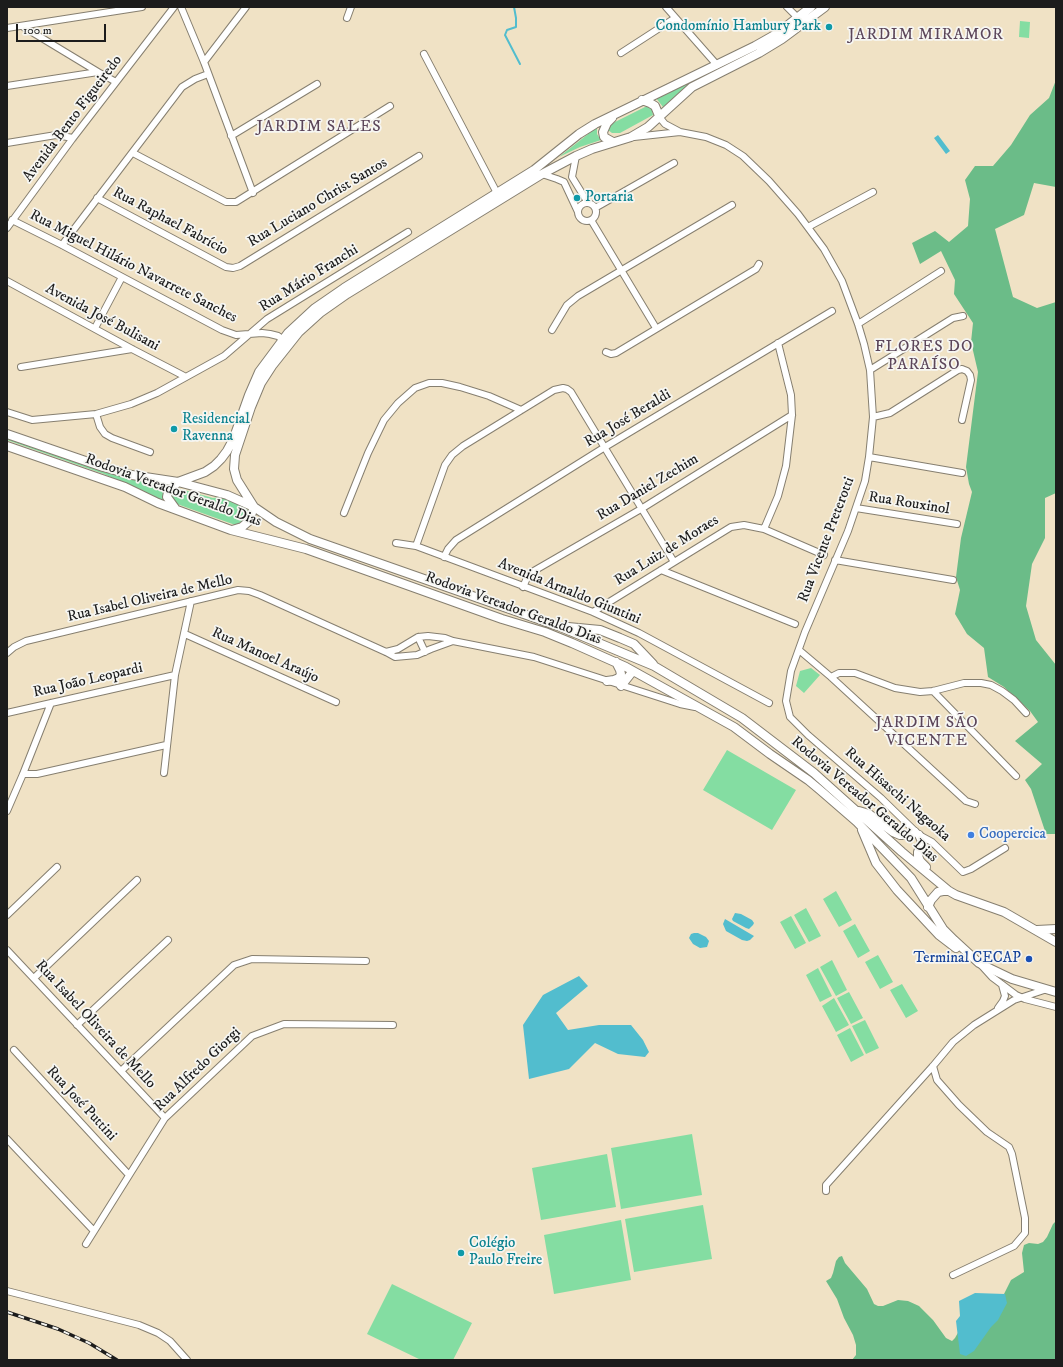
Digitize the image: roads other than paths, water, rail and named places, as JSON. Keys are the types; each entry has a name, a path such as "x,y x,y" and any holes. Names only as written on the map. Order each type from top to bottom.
{"main road":[{"path":"231,530 242,527 250,521 254,507 237,480 234,469 234,455 261,383 293,327 315,308 534,170 579,134 595,124 755,46 778,33 812,7"},
{"path":"177,510 167,497 168,492 178,482 205,472 214,466 227,451 259,372 286,341 299,332 320,313 347,294 542,174 576,156 592,149 631,137 648,127 660,118 692,87 782,39 825,7"},
{"path":"642,100 655,106 660,118"},
{"path":"613,142 604,137 603,132 606,123 615,114"},
{"name":"Rodovia Vereador Geraldo Dias","path":"7,434 103,467 132,475 178,482 227,495 254,507 276,522 310,539 558,626 654,666 742,718 814,773 902,852 956,896 1004,912 1056,942"},
{"name":"Rodovia Vereador Geraldo Dias","path":"7,446 125,487 158,503 231,530 306,549 502,619 545,632 616,662 734,727 808,780 861,826 911,878 943,929 980,963 995,972 1012,979 1056,992"},
{"path":"152,478 205,472"},
{"path":"558,626 622,632 654,666"},
{"path":"608,681 619,678 621,674 616,662"},
{"path":"650,681 656,679 662,670"},
{"path":"621,686 633,671"},
{"path":"673,694 680,687 684,686 694,689"},
{"path":"856,811 862,811 869,814 893,832 900,835 906,836 918,834 922,842 918,856 933,877"},
{"path":"861,826 876,863 896,890 940,935 953,946 969,954"},
{"path":"928,907 931,900 938,892 949,891"},
{"path":"1036,930 1056,929"}],"street":[{"path":"101,13 105,7"},
{"path":"7,28 142,7"},
{"name":"Avenida Bento Figueiredo","path":"7,228 73,138 174,7"},
{"path":"181,7 204,62 253,193"},
{"path":"204,62 246,7"},
{"path":"347,18 351,7"},
{"path":"666,7 717,65"},
{"path":"787,7 798,18"},
{"path":"621,53 675,18"},
{"path":"22,26 116,82"},
{"path":"424,54 497,193"},
{"path":"7,86 98,72"},
{"path":"62,245 182,88 195,79 208,74"},
{"path":"231,136 317,84"},
{"path":"133,153 226,202 236,202 253,193 390,106"},
{"name":"Rua Vicente Preterotti","path":"660,118 665,124 680,132"},
{"name":"Rua Vicente Preterotti","path":"631,137 680,132 706,137 726,144 743,156 769,181 798,214 824,248 842,281 858,324 870,370 873,417 865,481 856,508 799,650 792,671 786,702"},
{"path":"7,143 56,134 73,138"},
{"name":"Rua Luciano Christ Santos","path":"230,268 240,266 419,156"},
{"path":"576,156 572,177 588,203 593,205 595,208 596,214 591,220"},
{"path":"595,208 674,163"},
{"path":"542,174 564,182 580,217 588,221 591,220"},
{"path":"564,182 572,177"},
{"path":"808,227 873,192"},
{"name":"Rua Raphael Fabrício","path":"97,198 230,268"},
{"path":"578,212 582,204 588,203"},
{"path":"552,330 567,305 578,296 732,205"},
{"name":"Rua Miguel Hilário Navarrete Sanches","path":"12,220 222,330 236,335 262,333 270,334 278,336 286,341"},
{"path":"591,220 656,328"},
{"name":"Rua Mário Franchi","path":"7,412 32,420 96,414 131,404 157,393 224,356 267,319 408,232"},
{"path":"606,352 611,354 616,353 756,269 759,264"},
{"path":"858,324 941,271"},
{"path":"95,328 122,277"},
{"name":"Avenida José Bulisani","path":"7,281 186,377"},
{"name":"Rua José Beraldi","path":"444,557 448,549 456,540 605,447 832,311"},
{"path":"870,370 953,318 963,316"},
{"path":"764,529 778,496 786,466 792,415 791,395 778,343"},
{"path":"21,367 132,349"},
{"path":"873,417 890,413 958,370 962,369 970,375 971,380 962,420"},
{"path":"344,513 368,453 384,420 398,403 415,388 429,383 442,383 488,396 521,410"},
{"path":"416,546 445,465 452,455 463,446 554,390 563,388 571,392 674,562"},
{"path":"96,414 100,427 105,434 150,452"},
{"name":"Rua Daniel Zechim","path":"523,587 527,578 532,572 641,509 792,415"},
{"path":"869,457 962,473"},
{"name":"Rua Rouxinol","path":"856,508 957,524"},
{"name":"Rua Luiz de Moraes","path":"594,612 731,527 744,525 764,529 824,555"},
{"name":"Avenida Arnaldo Giuntini","path":"396,543 416,546 523,587 594,612 622,632 639,633 768,703"},
{"path":"835,560 953,580"},
{"path":"661,570 795,624"},
{"name":"Rua Isabel Oliveira de Mello","path":"7,653 14,647 26,641 238,590 249,591 260,595 395,657 409,656 425,652 453,641"},
{"path":"164,773 175,675 191,601"},
{"path":"634,644 639,633"},
{"name":"Rua Manoel Araújo","path":"185,634 336,702"},
{"path":"386,652 398,649 418,637 428,636 445,638 453,641 534,657 621,686 680,704 700,708"},
{"path":"418,637 425,652"},
{"path":"799,650 831,677 966,801 975,804"},
{"path":"831,677 840,673 855,673 895,688 920,692 933,691 964,683 982,683 991,685 1002,691 1014,700 1026,713"},
{"name":"Rua João Leopardi","path":"7,713 175,675"},
{"path":"933,691 1016,776"},
{"name":"Rua Hisaschi Nagaoka","path":"786,702 788,712 794,722 881,798 918,834 932,842 963,872 971,869 1005,848"},
{"path":"7,811 51,703"},
{"path":"23,774 36,774 166,746"},
{"path":"7,915 57,866"},
{"path":"34,978 137,880"},
{"path":"77,1025 168,940"},
{"name":"Rua Isabel Oliveira de Mello","path":"7,950 164,1118"},
{"path":"121,1071 234,966 252,959 366,961"},
{"path":"980,963 992,977 1022,997 1056,1007"},
{"path":"994,1012 1005,996 1002,985"},
{"path":"826,1191 826,1185 933,1066 952,1042 974,1025 1014,1000 1047,989"},
{"name":"Rua Alfredo Giorgi","path":"86,1244 164,1118 252,1036 284,1024 393,1025"},
{"name":"Rua José Puttini","path":"14,1050 129,1175"},
{"path":"933,1066 937,1080 959,1105 987,1132 1003,1141 1009,1147 1012,1154 1025,1218 1025,1233 1014,1246 953,1275"},
{"path":"7,1139 94,1231"},
{"path":"7,1291 139,1325 170,1341 187,1360"}],"water":[{"path":"938,135 950,151 946,154 934,138"},
{"path":"735,913 741,914 752,920 754,923 753,925 749,929 733,921 732,919"},
{"path":"725,919 754,936 747,941 742,940 726,931 723,924"},
{"path":"698,933 706,937 709,941 707,947 700,948 693,944 689,938 691,934"},
{"path":"579,976 588,986 556,1013 568,1030 599,1025 631,1025 643,1040 649,1052 645,1057 618,1054 595,1043 569,1069 529,1079 523,1025 543,995"},
{"path":"975,1293 1005,1294 1007,1303 998,1320 991,1327 974,1351 966,1356 960,1354 956,1321 960,1316 959,1301"}],"waterway":[{"path":"514,7 516,27 507,30 505,35 520,64"}],"railway":[{"path":"7,1312 58,1329 89,1343 117,1360"}],"place":[{"name":"Condomínio Hambury Park","path":"829,27"},
{"name":"Portaria","path":"577,198"},
{"name":"Residencial Ravenna","path":"174,429"},
{"name":"Coopercica","path":"971,835"},
{"name":"Terminal CECAP","path":"1029,959"},
{"name":"Colégio Paulo Freire","path":"461,1253"}],"district":[{"name":"JARDIM MIRAMOR","path":"926,36"},
{"name":"JARDIM SALES","path":"319,128"},
{"name":"FLORES DO PARAÍSO","path":"924,357"},
{"name":"JARDIM SÃO VICENTE","path":"927,733"}]}
